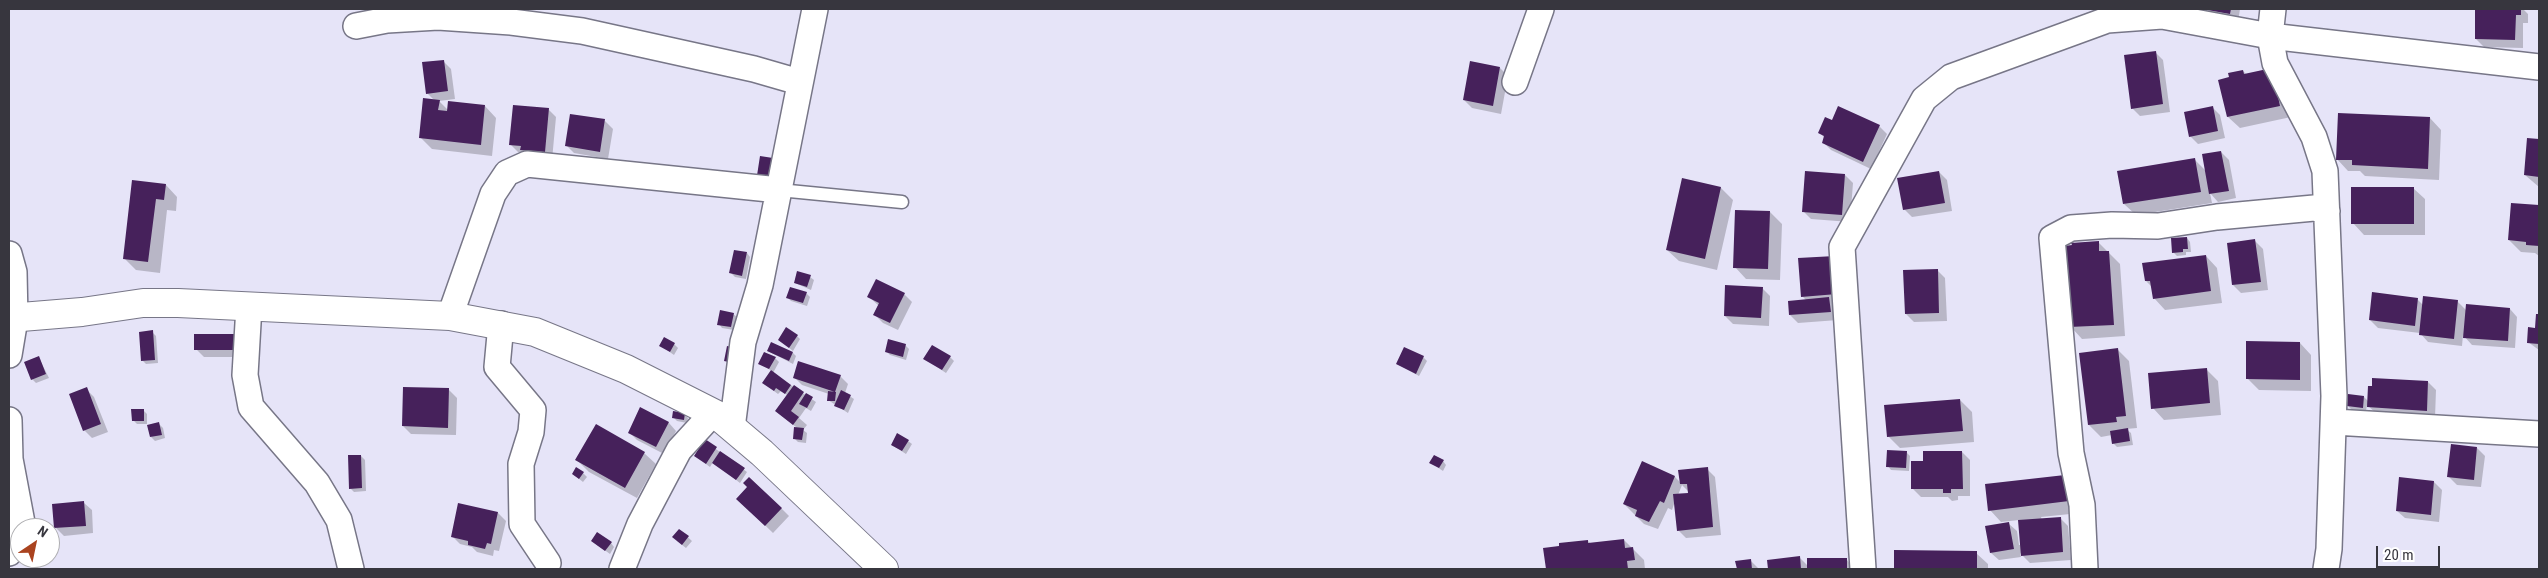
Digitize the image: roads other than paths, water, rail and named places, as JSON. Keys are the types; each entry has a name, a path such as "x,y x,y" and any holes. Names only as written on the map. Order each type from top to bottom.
{"street":[{"path":"622,569 640,524 678,450 722,420 760,285 814,9"},
{"path":"1515,82 1541,9"},
{"path":"2273,9 2270,36 2275,63 2314,137 2325,171 2334,422 2329,549 2326,569"},
{"path":"1863,569 1842,248 1924,99 1951,77 2104,14 2162,16 2270,36 2539,67"},
{"path":"356,26 387,20 438,17 511,22 591,33 799,82"},
{"path":"450,316 493,194 507,173 527,164 779,190"},
{"path":"2085,569 2082,505 2071,453 2052,238 2071,228 2112,225 2158,226 2217,217 2314,208 2327,211"},
{"path":"9,254 14,272 9,355"},
{"path":"12,318 143,303 450,316 501,324 535,332 626,369 722,420 762,453 884,569"},
{"path":"249,306 245,375 251,407 317,483 339,520 351,569"},
{"path":"501,324 497,367 533,410 531,432 521,464 522,524 548,563"},
{"path":"9,420 10,459 21,518"},
{"path":"2334,422 2539,434"}],"lane":[{"path":"779,190 902,202"}]}
